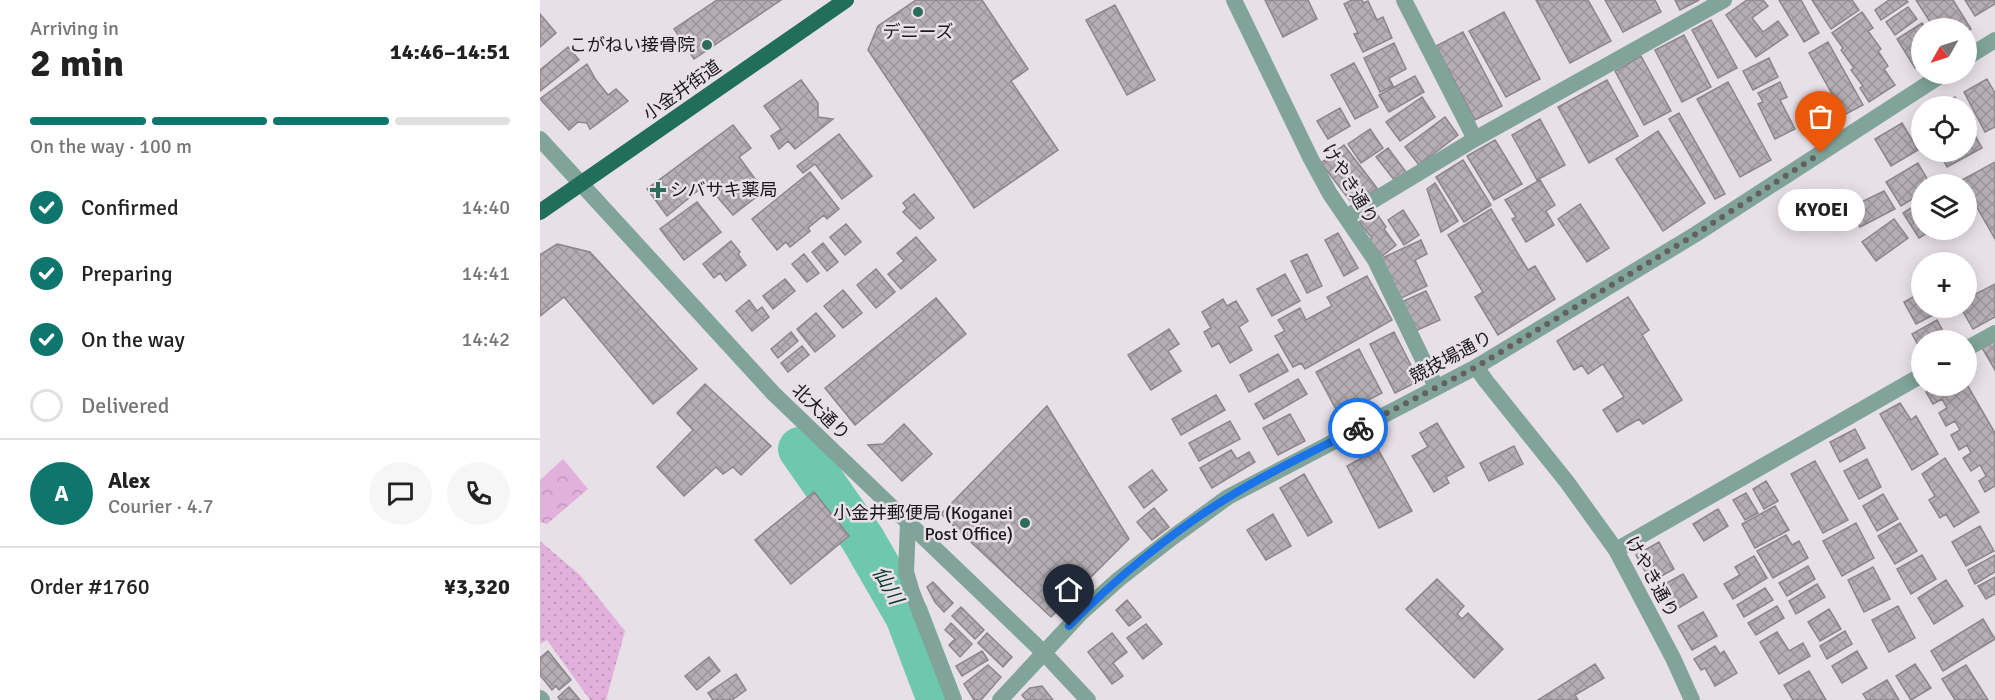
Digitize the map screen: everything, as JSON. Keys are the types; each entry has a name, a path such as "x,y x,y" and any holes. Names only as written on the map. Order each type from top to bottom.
{"main road":[{"name":"小金井街道","path":"540,212 846,0"}],"street":[{"name":"けやき通り","path":"1234,0 1311,159 1330,194 1375,260 1436,387"},
{"path":"1404,0 1475,140"},
{"path":"1346,217 1475,140 1724,0"},
{"path":"1977,53 1993,46"},
{"name":"競技場通り","path":"1000,700 1043,652 1119,579 1228,497 1476,367 1696,234 1928,84"},
{"name":"北大通り","path":"540,139 773,393 1043,652 1088,700"},
{"path":"1977,343 1995,333"},
{"name":"けやき通り","path":"1476,367 1567,482 1616,550 1673,658 1692,700"},
{"path":"1616,550 1911,381"},
{"path":"908,523 906,572 954,700"}],"green space":[{"path":"563,459 588,489 547,524 540,522 540,480"},
{"path":"540,541 580,575 625,631 606,700 590,700 547,640 540,644"}],"building":[{"path":"717,0 781,0 694,59 674,29"},
{"path":"916,0 982,0 1028,69 1011,81 1058,150 974,208 868,50 878,26"},
{"path":"1265,0 1308,0 1317,19 1283,37"},
{"path":"1352,0 1362,0 1363,3 1368,1 1377,20 1383,17 1392,38 1363,52 1354,34 1358,33 1344,4"},
{"path":"1536,0 1588,0 1611,41 1570,63"},
{"path":"1605,0 1655,0 1661,12 1623,32"},
{"path":"1675,0 1699,0 1680,10"},
{"path":"1747,0 1763,0 1768,6 1752,18 1763,32 1778,21 1788,35 1756,57 1726,15"},
{"path":"1779,0 1801,0 1819,33 1804,42"},
{"path":"1812,0 1852,0 1859,10 1831,29"},
{"path":"1889,0 1908,2 1881,20 1875,10"},
{"path":"1916,0 1953,0 1964,18 1928,18"},
{"path":"1965,0 1995,0 1995,4 1975,16"},
{"path":"1115,5 1155,80 1127,95 1086,20"},
{"path":"1908,7 1916,18 1911,18 1911,23 1895,35 1886,22"},
{"path":"1504,12 1540,79 1506,97 1469,31"},
{"path":"1862,12 1873,28 1868,31 1881,49 1878,51 1888,66 1884,69 1895,85 1869,102 1860,88 1863,86 1851,70 1854,68 1832,33"},
{"path":"540,14 556,33 540,47"},
{"path":"1711,20 1737,68 1718,78 1692,30"},
{"path":"1911,30 1911,62 1897,39"},
{"path":"1463,32 1502,106 1475,120 1436,46"},
{"path":"1684,35 1711,87 1682,102 1655,50"},
{"path":"1828,42 1863,105 1844,115 1809,53"},
{"path":"1394,43 1406,69 1389,78 1393,86 1380,92 1364,58"},
{"path":"568,47 579,60 540,91 540,70"},
{"path":"1641,56 1671,111 1644,125 1615,71"},
{"path":"1769,58 1778,77 1753,90 1743,71"},
{"path":"1354,63 1378,107 1355,119 1331,75"},
{"path":"587,64 608,95 616,89 628,101 590,129 587,123 578,122 569,130 540,99"},
{"path":"1415,76 1424,92 1389,112 1379,95"},
{"path":"1987,79 1995,93 1995,127 1985,132 1977,117 1977,96 1966,96 1964,92"},
{"path":"801,80 818,103 818,117 833,119 795,149 788,141 779,149 771,136 781,129 764,106"},
{"path":"1607,80 1638,136 1589,163 1558,107"},
{"path":"1728,82 1771,160 1740,177 1697,99"},
{"path":"1780,82 1787,97 1780,100 1795,129 1775,139 1758,104 1763,102 1758,93"},
{"path":"1422,97 1435,117 1400,141 1386,122"},
{"path":"1340,108 1350,126 1328,139 1317,121"},
{"path":"1679,113 1725,194 1715,199 1669,119"},
{"path":"1445,117 1458,135 1419,165 1405,147"},
{"path":"1540,119 1565,165 1537,180 1512,135"},
{"path":"1902,123 1911,138 1911,154 1891,166 1875,139"},
{"path":"733,125 751,148 739,157 764,191 733,215 706,184 667,216 647,189"},
{"path":"1370,129 1383,148 1361,163 1348,144"},
{"path":"1658,131 1705,203 1663,231 1616,159"},
{"path":"839,134 872,176 842,199 815,164 803,173 797,166"},
{"path":"1977,139 1982,148 1977,151"},
{"path":"1495,140 1522,184 1494,200 1467,156"},
{"path":"1344,145 1377,188 1354,206 1321,163"},
{"path":"1388,148 1406,172 1395,181 1376,157"},
{"path":"1463,160 1491,205 1464,222 1436,177"},
{"path":"1944,162 1956,162 1947,167"},
{"path":"1995,162 1995,239 1977,207 1977,174 1973,174"},
{"path":"1918,163 1924,174 1911,174 1911,200 1901,206 1886,182"},
{"path":"810,172 839,209 827,219 824,215 808,228 810,231 790,247 786,242 777,250 752,219"},
{"path":"1540,180 1555,205 1546,211 1554,225 1526,242 1512,219 1516,217 1505,200"},
{"path":"1435,183 1458,221 1441,232 1427,189"},
{"path":"1884,191 1895,209 1860,227 1849,208"},
{"path":"914,194 934,218 920,229 903,212 907,208 903,203"},
{"path":"697,202 721,232 684,260 660,229"},
{"path":"1580,204 1609,248 1587,262 1558,219"},
{"path":"1911,208 1911,226 1903,213"},
{"path":"1491,209 1528,270 1535,266 1555,299 1498,335 1475,297 1483,292 1448,235"},
{"path":"1374,210 1396,245 1381,257 1368,241 1372,238 1359,222"},
{"path":"1403,210 1419,235 1404,245 1388,220"},
{"path":"1894,219 1908,238 1876,261 1862,242"},
{"path":"846,224 861,242 845,255 830,237"},
{"path":"1338,233 1358,268 1344,276 1325,240"},
{"path":"916,237 936,260 901,289 888,274 904,261 897,253"},
{"path":"1421,240 1427,254 1415,260 1427,286 1399,299 1380,259"},
{"path":"731,241 740,252 738,254 746,265 726,281 720,273 714,278 703,264"},
{"path":"823,243 838,262 827,271 812,252"},
{"path":"557,244 590,252 697,369 653,404 564,297 540,316 540,255"},
{"path":"804,254 819,273 807,282 792,264"},
{"path":"1307,254 1322,286 1307,293 1291,261"},
{"path":"876,269 895,292 876,308 857,285"},
{"path":"1285,274 1300,301 1272,316 1257,289"},
{"path":"1367,276 1392,320 1305,369 1301,363 1293,367 1275,336 1285,331 1278,320 1300,308 1306,320 1332,306 1327,297"},
{"path":"785,279 795,291 773,309 763,296"},
{"path":"1995,284 1995,317 1973,329 1967,318 1977,318 1977,293"},
{"path":"843,290 862,313 843,328 824,306"},
{"path":"1426,291 1440,320 1413,332 1399,303"},
{"path":"1628,297 1649,330 1642,335 1682,400 1643,424 1639,419 1617,432 1603,410 1624,397 1603,364 1588,374 1582,365 1574,370 1557,341"},
{"path":"936,298 966,334 855,425 825,388"},
{"path":"1911,298 1911,315 1904,302"},
{"path":"1223,299 1227,306 1236,301 1248,321 1239,327 1252,350 1230,363 1219,343 1212,347 1204,332 1211,328 1202,312"},
{"path":"749,300 757,311 762,307 769,317 752,331 736,311"},
{"path":"816,313 835,336 815,352 797,329"},
{"path":"1913,318 1928,318 1916,324"},
{"path":"1937,320 1942,330 1919,330"},
{"path":"1169,329 1179,344 1168,351 1181,371 1151,390 1128,355"},
{"path":"791,332 798,341 778,358 771,349"},
{"path":"1394,332 1419,381 1395,393 1370,344"},
{"path":"1995,338 1995,370 1981,346"},
{"path":"802,346 809,355 788,372 781,363"},
{"path":"1359,349 1382,393 1339,415 1316,372"},
{"path":"1278,354 1288,371 1249,392 1240,375"},
{"path":"1298,379 1307,394 1264,419 1255,404"},
{"path":"705,384 771,446 741,475 733,467 723,474 716,467 684,496 657,467 693,430 677,413"},
{"path":"1216,395 1225,410 1181,435 1172,419"},
{"path":"1928,396 1974,396 1995,433 1995,486 1985,492 1979,481 1986,476 1980,465 1971,471 1963,458 1971,453 1967,445 1959,450 1951,435 1960,430 1955,421 1946,426 1939,413 1947,408 1942,399 1933,404"},
{"path":"1900,403 1911,420 1916,416 1938,454 1912,470 1880,414"},
{"path":"1047,406 1129,539 1051,617 941,514"},
{"path":"1290,414 1305,441 1278,455 1263,428"},
{"path":"1230,421 1240,439 1199,461 1189,443"},
{"path":"1437,423 1464,467 1446,477 1449,483 1434,492 1412,456 1428,447 1420,433"},
{"path":"904,424 932,454 902,481 868,445 883,444"},
{"path":"1855,429 1865,448 1840,462 1830,442"},
{"path":"1514,446 1523,464 1489,481 1480,463"},
{"path":"1378,449 1412,511 1379,528 1347,466"},
{"path":"1231,450 1237,459 1249,452 1255,462 1212,488 1200,468"},
{"path":"1945,458 1979,512 1954,527 1946,514 1940,518 1929,500 1935,496 1922,474"},
{"path":"1867,459 1881,487 1859,499 1844,471"},
{"path":"1815,461 1848,520 1823,533 1791,474"},
{"path":"1152,470 1167,490 1144,508 1129,487"},
{"path":"1304,474 1332,522 1308,536 1280,488"},
{"path":"1766,481 1778,501 1764,509 1753,489"},
{"path":"814,492 849,536 791,584 755,540"},
{"path":"1746,493 1758,513 1745,520 1733,500"},
{"path":"1883,494 1898,519 1877,531 1863,506"},
{"path":"1775,506 1789,530 1755,548 1742,524"},
{"path":"1154,508 1169,527 1152,540 1137,522"},
{"path":"1718,509 1728,526 1704,541 1693,524"},
{"path":"1273,514 1291,546 1266,560 1247,530"},
{"path":"1856,523 1874,558 1842,576 1823,541"},
{"path":"1900,523 1917,551 1895,564 1878,536"},
{"path":"1980,526 1994,551 1966,566 1952,542"},
{"path":"1786,535 1792,545 1799,541 1808,558 1773,578 1757,551"},
{"path":"1659,542 1674,569 1651,582 1636,555"},
{"path":"1922,555 1936,579 1911,594 1897,569"},
{"path":"1995,555 1995,572 1975,584 1968,570"},
{"path":"1754,556 1767,578 1733,599 1724,584 1740,575 1735,567"},
{"path":"1808,566 1815,579 1787,596 1779,583"},
{"path":"1873,567 1890,599 1864,612 1848,580"},
{"path":"1683,574 1697,597 1672,612 1659,587"},
{"path":"1995,577 1995,594 1986,599 1978,586"},
{"path":"1437,579 1464,606 1457,614 1462,619 1468,613 1503,649 1474,678 1406,609"},
{"path":"1946,580 1963,606 1934,624 1918,598"},
{"path":"933,582 953,603 944,612 935,602 927,587"},
{"path":"1817,584 1825,597 1796,614 1789,601"},
{"path":"1765,588 1773,600 1744,617 1737,605"},
{"path":"1127,600 1141,617 1129,626 1116,610"},
{"path":"1777,606 1784,618 1756,635 1748,623"},
{"path":"1898,606 1915,638 1889,652 1872,620"},
{"path":"961,607 984,630 975,639 952,616"},
{"path":"1829,609 1841,629 1820,641 1808,622"},
{"path":"1703,612 1717,636 1692,650 1678,626"},
{"path":"1983,619 1995,639 1943,671 1931,651"},
{"path":"951,623 972,644 960,657 949,645 955,639 945,630"},
{"path":"1146,624 1162,644 1143,659 1127,638"},
{"path":"1845,631 1852,644 1827,659 1820,646"},
{"path":"1777,632 1789,651 1803,643 1810,656 1779,674 1760,642"},
{"path":"987,633 1012,657 1003,667 978,643"},
{"path":"1112,633 1127,652 1113,663 1123,676 1112,684 1088,652"},
{"path":"1715,646 1720,654 1724,651 1737,673 1715,686 1705,668 1701,670 1694,659"},
{"path":"548,651 571,680 559,690 556,686 552,690 540,675 540,658"},
{"path":"982,651 988,660 962,676 956,666"},
{"path":"1857,651 1867,668 1842,683 1832,666"},
{"path":"709,657 720,671 697,690 685,676"},
{"path":"1595,664 1604,678 1575,695 1578,700 1538,700"},
{"path":"1915,664 1931,688 1911,700 1896,676"},
{"path":"988,665 1001,677 981,700 974,700 964,684"},
{"path":"1966,665 1988,700 1955,700 1942,679"},
{"path":"1809,671 1826,700 1793,700 1784,685"},
{"path":"736,674 746,690 732,700 713,700 708,693"},
{"path":"1887,680 1899,700 1867,700 1863,694"},
{"path":"1042,686 1053,700 1026,700 1022,695 1030,688"},
{"path":"569,687 580,700 560,700 558,697"}],"waterway":[{"name":"仙川","path":"800,449 862,538 907,616 939,700"}],"way so far":[{"path":"1358,428 1476,367 1696,234 1821,153"}],"place":[{"name":"デニーズ","path":"918,12"},
{"name":"こがねい接骨院","path":"707,45"},
{"name":"KYOEI","path":"1821,153"},
{"name":"シバサキ薬局","path":"658,190"},
{"name":"小金井郵便局 (Koganei Post Office)","path":"1025,523"}],"route":[{"path":"1069,626 1119,579 1228,497 1358,428"}]}
